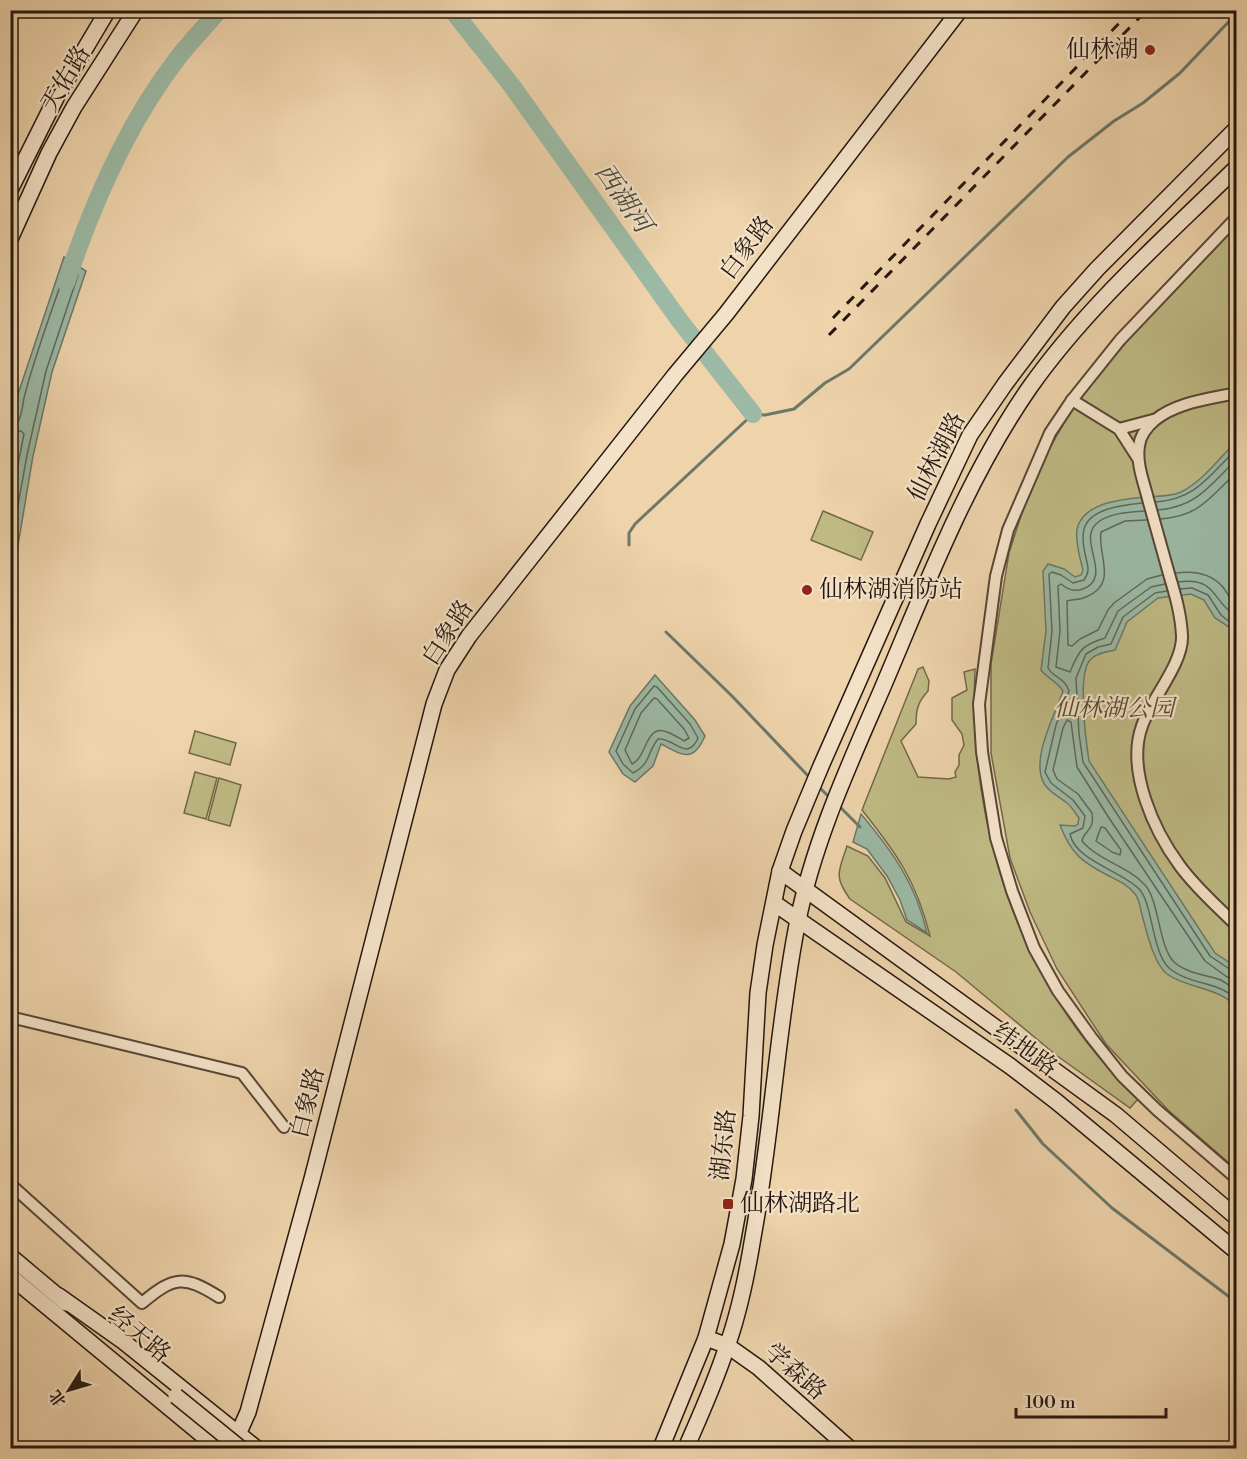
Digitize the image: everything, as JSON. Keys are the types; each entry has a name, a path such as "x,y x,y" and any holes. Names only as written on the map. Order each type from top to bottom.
{"main road":[{"name":"天佑路","path":"10,190 57,96 108,10"},
{"name":"天佑路","path":"10,239 49,153 74,107 136,10"},
{"name":"白象路","path":"237,1444 248,1412 309,1190 435,705 447,670 469,636 675,375 726,314 960,10"},
{"name":"仙林湖路","path":"780,871 821,766 970,435 1035,342 1097,269 1236,129"},
{"name":"仙林湖路","path":"805,889 826,825 950,530 992,447 1030,387 1092,312 1133,268 1236,168"},
{"path":"1035,342 1053,358"},
{"name":"纬地路","path":"780,871 1116,1115 1236,1217"},
{"name":"湖东路","path":"662,1449 706,1338 732,1244 744,1179 751,1116 758,993 780,871"},
{"name":"湖东路","path":"686,1449 728,1346 753,1238 788,973 805,889"},
{"name":"纬地路","path":"774,903 1029,1080 1141,1170 1236,1251"},
{"name":"经天路","path":"10,1256 59,1296 172,1402 218,1449"},
{"name":"经天路","path":"10,1276 172,1402 237,1444"},
{"path":"59,1296 124,1342 237,1444 256,1449"},
{"path":"53,1311 160,1412 203,1449"},
{"name":"学森路","path":"706,1338 728,1346 759,1368 849,1449"}],"street":[{"path":"1236,218 1157,299 1101,363 1050,433 1008,530 996,576 979,704 982,752 996,838 1012,891 1034,948 1058,991 1122,1076 1157,1110 1236,1178"},
{"path":"1119,429 1144,424 1185,404 1236,393"},
{"path":"1072,400 1119,429 1132,447 1138,460 1180,615 1182,644 1172,669 1141,727 1138,775 1145,801 1165,842 1180,866 1236,925"},
{"path":"1138,460 1138,446 1141,438 1157,418"},
{"path":"11,1019 242,1073 284,1127"},
{"path":"10,1184 142,1303 159,1288 180,1281 197,1284 219,1297"}],"green space":[{"name":"仙林湖公园","path":"1236,225 1236,1169 1168,1110 1106,1044 1057,969 1030,912 1010,858 991,753 991,664 1009,553 1026,500 1047,453 1072,409 1105,366 1172,291"},
{"path":"823,511 873,532 861,560 811,540"},
{"path":"923,667 929,681 928,691 918,706 916,724 901,741 918,777 949,779 956,777 959,755 964,745 962,734 952,720 952,698 967,690 964,672 975,669 978,769 986,818 998,867 1014,915 1035,960 1060,1004 1089,1045 1138,1099 1130,1108 1056,1055 956,972 850,899 841,885 839,873 847,846 868,856 885,878 906,922 930,936 912,883 904,868 862,810 918,669"},
{"path":"195,731 236,743 230,765 189,753"},
{"path":"195,772 217,778 206,819 184,813"},
{"path":"219,778 241,785 230,826 208,820"}],"water":[{"path":"64,257 86,271 52,372 33,456 11,587 11,434 18,394"},
{"path":"1236,442 1236,637 1229,627 1215,618 1204,600 1191,594 1158,598 1127,622 1115,650 1098,654 1090,660 1086,668 1083,693 1089,761 1215,953 1236,967 1236,1008 1222,996 1175,979 1162,969 1151,945 1135,894 1085,861 1068,843 1060,825 1075,826 1079,818 1069,805 1045,785 1040,764 1045,738 1063,691 1041,670 1046,631 1043,571 1048,564 1064,569 1075,577 1081,575 1083,570 1077,544 1077,529 1087,513 1115,501 1177,494 1204,476"},
{"path":"655,675 695,720 705,736 696,751 686,755 661,744 653,766 635,782 623,774 609,752 630,706"},
{"path":"861,814 902,869 917,899 927,933 907,920 900,900 887,876 867,849 853,842"}],"waterway":[{"path":"66,283 87,224 126,138 159,84 219,10"},
{"name":"西湖河","path":"452,10 512,86 680,321 753,414"},
{"path":"629,545 629,533 635,524 753,414 765,415 794,409 825,383 849,369 1068,157 1114,121 1143,103 1180,73 1236,14"},
{"path":"666,632 732,696 811,779"},
{"path":"818,786 830,798"},
{"path":"837,804 860,827"},
{"path":"1016,1110 1043,1144 1112,1208 1236,1302"}],"railway":[{"path":"833,318 1132,10"},
{"path":"829,335 1147,10"}],"place":[{"name":"仙林湖","path":"1150,50"},
{"name":"仙林湖消防站","path":"807,590"},
{"name":"仙林湖路北","path":"728,1204"}]}
